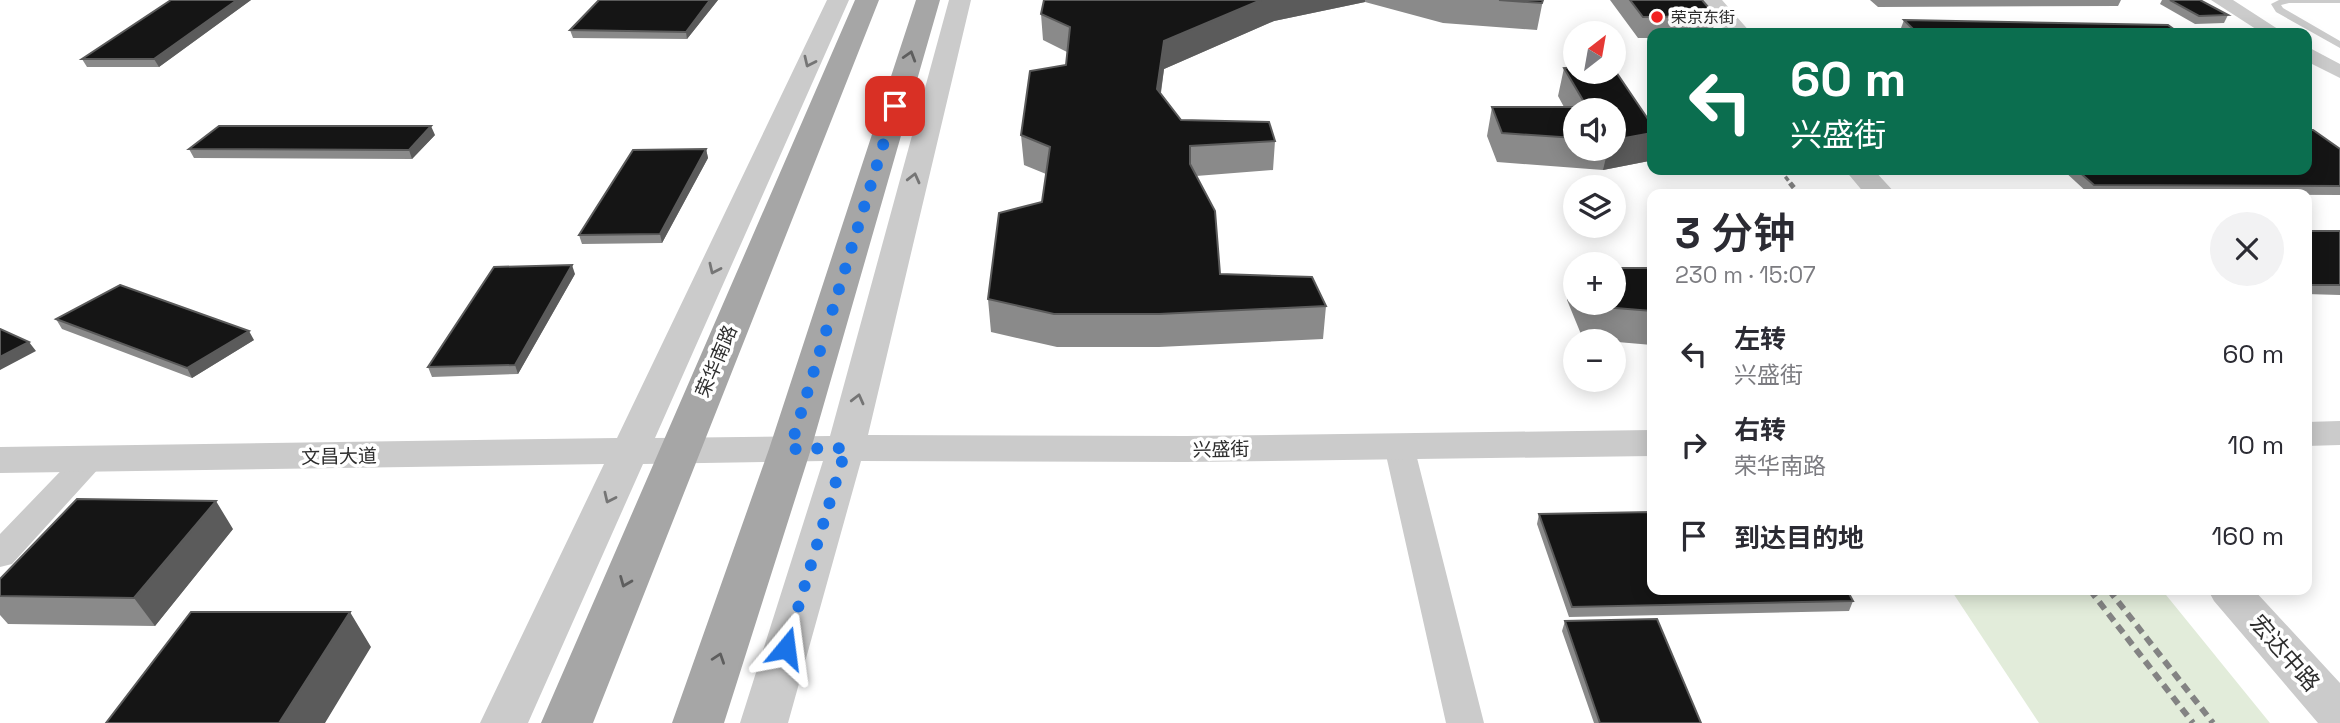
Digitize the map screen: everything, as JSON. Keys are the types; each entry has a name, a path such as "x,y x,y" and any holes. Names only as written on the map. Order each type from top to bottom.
{"main road":[{"name":"荣华南路","path":"567,723 867,0"},
{"path":"698,723 790,449 928,0"}],"street":[{"path":"504,723 838,0"},
{"path":"764,723 846,448 960,0"},
{"path":"1710,0 1735,28"},
{"path":"2220,0 2267,28"},
{"path":"2312,56 2340,72"},
{"path":"1864,175 1876,189"},
{"path":"732,230 793,179"},
{"path":"2312,434 2340,433"},
{"name":"兴盛街","path":"679,451 1647,443"},
{"path":"1399,446 1465,723"},
{"name":"文昌大道","path":"0,460 679,451"},
{"path":"0,555 89,460"},
{"name":"宏达中路","path":"2233,595 2340,715"}],"lane":[{"path":"2310,28 2279,10 2276,4 2288,0 2340,0"},
{"path":"2312,29 2340,45"}],"green space":[{"path":"1954,595 2166,595 2270,723 2039,723"}],"building":[{"path":"171,0 237,0 154,59 82,59"},
{"path":"599,0 710,0 686,32 570,30"},
{"path":"1044,0 1261,0 1164,41 1157,89 1181,120 1269,122 1275,141 1190,146 1190,164 1215,211 1220,274 1312,277 1326,306 1159,314 1054,314 988,299 999,213 1042,202 1050,147 1021,135 1030,71 1066,65 1070,27 1041,14"},
{"path":"1499,0 1543,0 1542,3"},
{"path":"1630,0 1702,0 1716,16 1643,17"},
{"path":"2170,0 2200,0 2228,15 2199,16"},
{"path":"1904,20 2168,25 2172,28 1912,28"},
{"path":"1573,84 1624,84 1647,118 1647,134 1626,138 1626,98 1582,98"},
{"path":"1492,107 1563,107 1563,137 1502,133"},
{"path":"219,126 431,126 409,150 189,149"},
{"path":"2312,130 2340,149 2340,186 2094,185 2083,175 2312,175"},
{"path":"706,149 660,234 579,235 633,150"},
{"path":"2312,231 2340,231 2340,285 2312,285"},
{"path":"572,265 515,365 428,367 494,267"},
{"path":"1626,268 1647,268 1647,311 1626,309"},
{"path":"120,285 249,331 187,368 56,319"},
{"path":"0,329 29,342 0,357"},
{"path":"77,499 216,501 134,598 0,596 0,579"},
{"path":"1647,512 1647,595 1850,595 1853,601 1572,607 1539,514"},
{"path":"191,612 350,612 279,723 106,723"},
{"path":"1657,619 1701,723 1600,723 1565,621"}],"railway":[{"path":"1784,175 1792,185"},
{"path":"1790,183 1795,189"},
{"path":"2094,595 2193,723"},
{"path":"2113,595 2213,723"}],"place":[{"name":"荣京东街","path":"1657,17"}],"route":[{"path":"786,648 846,448 790,449 895,106"}]}
